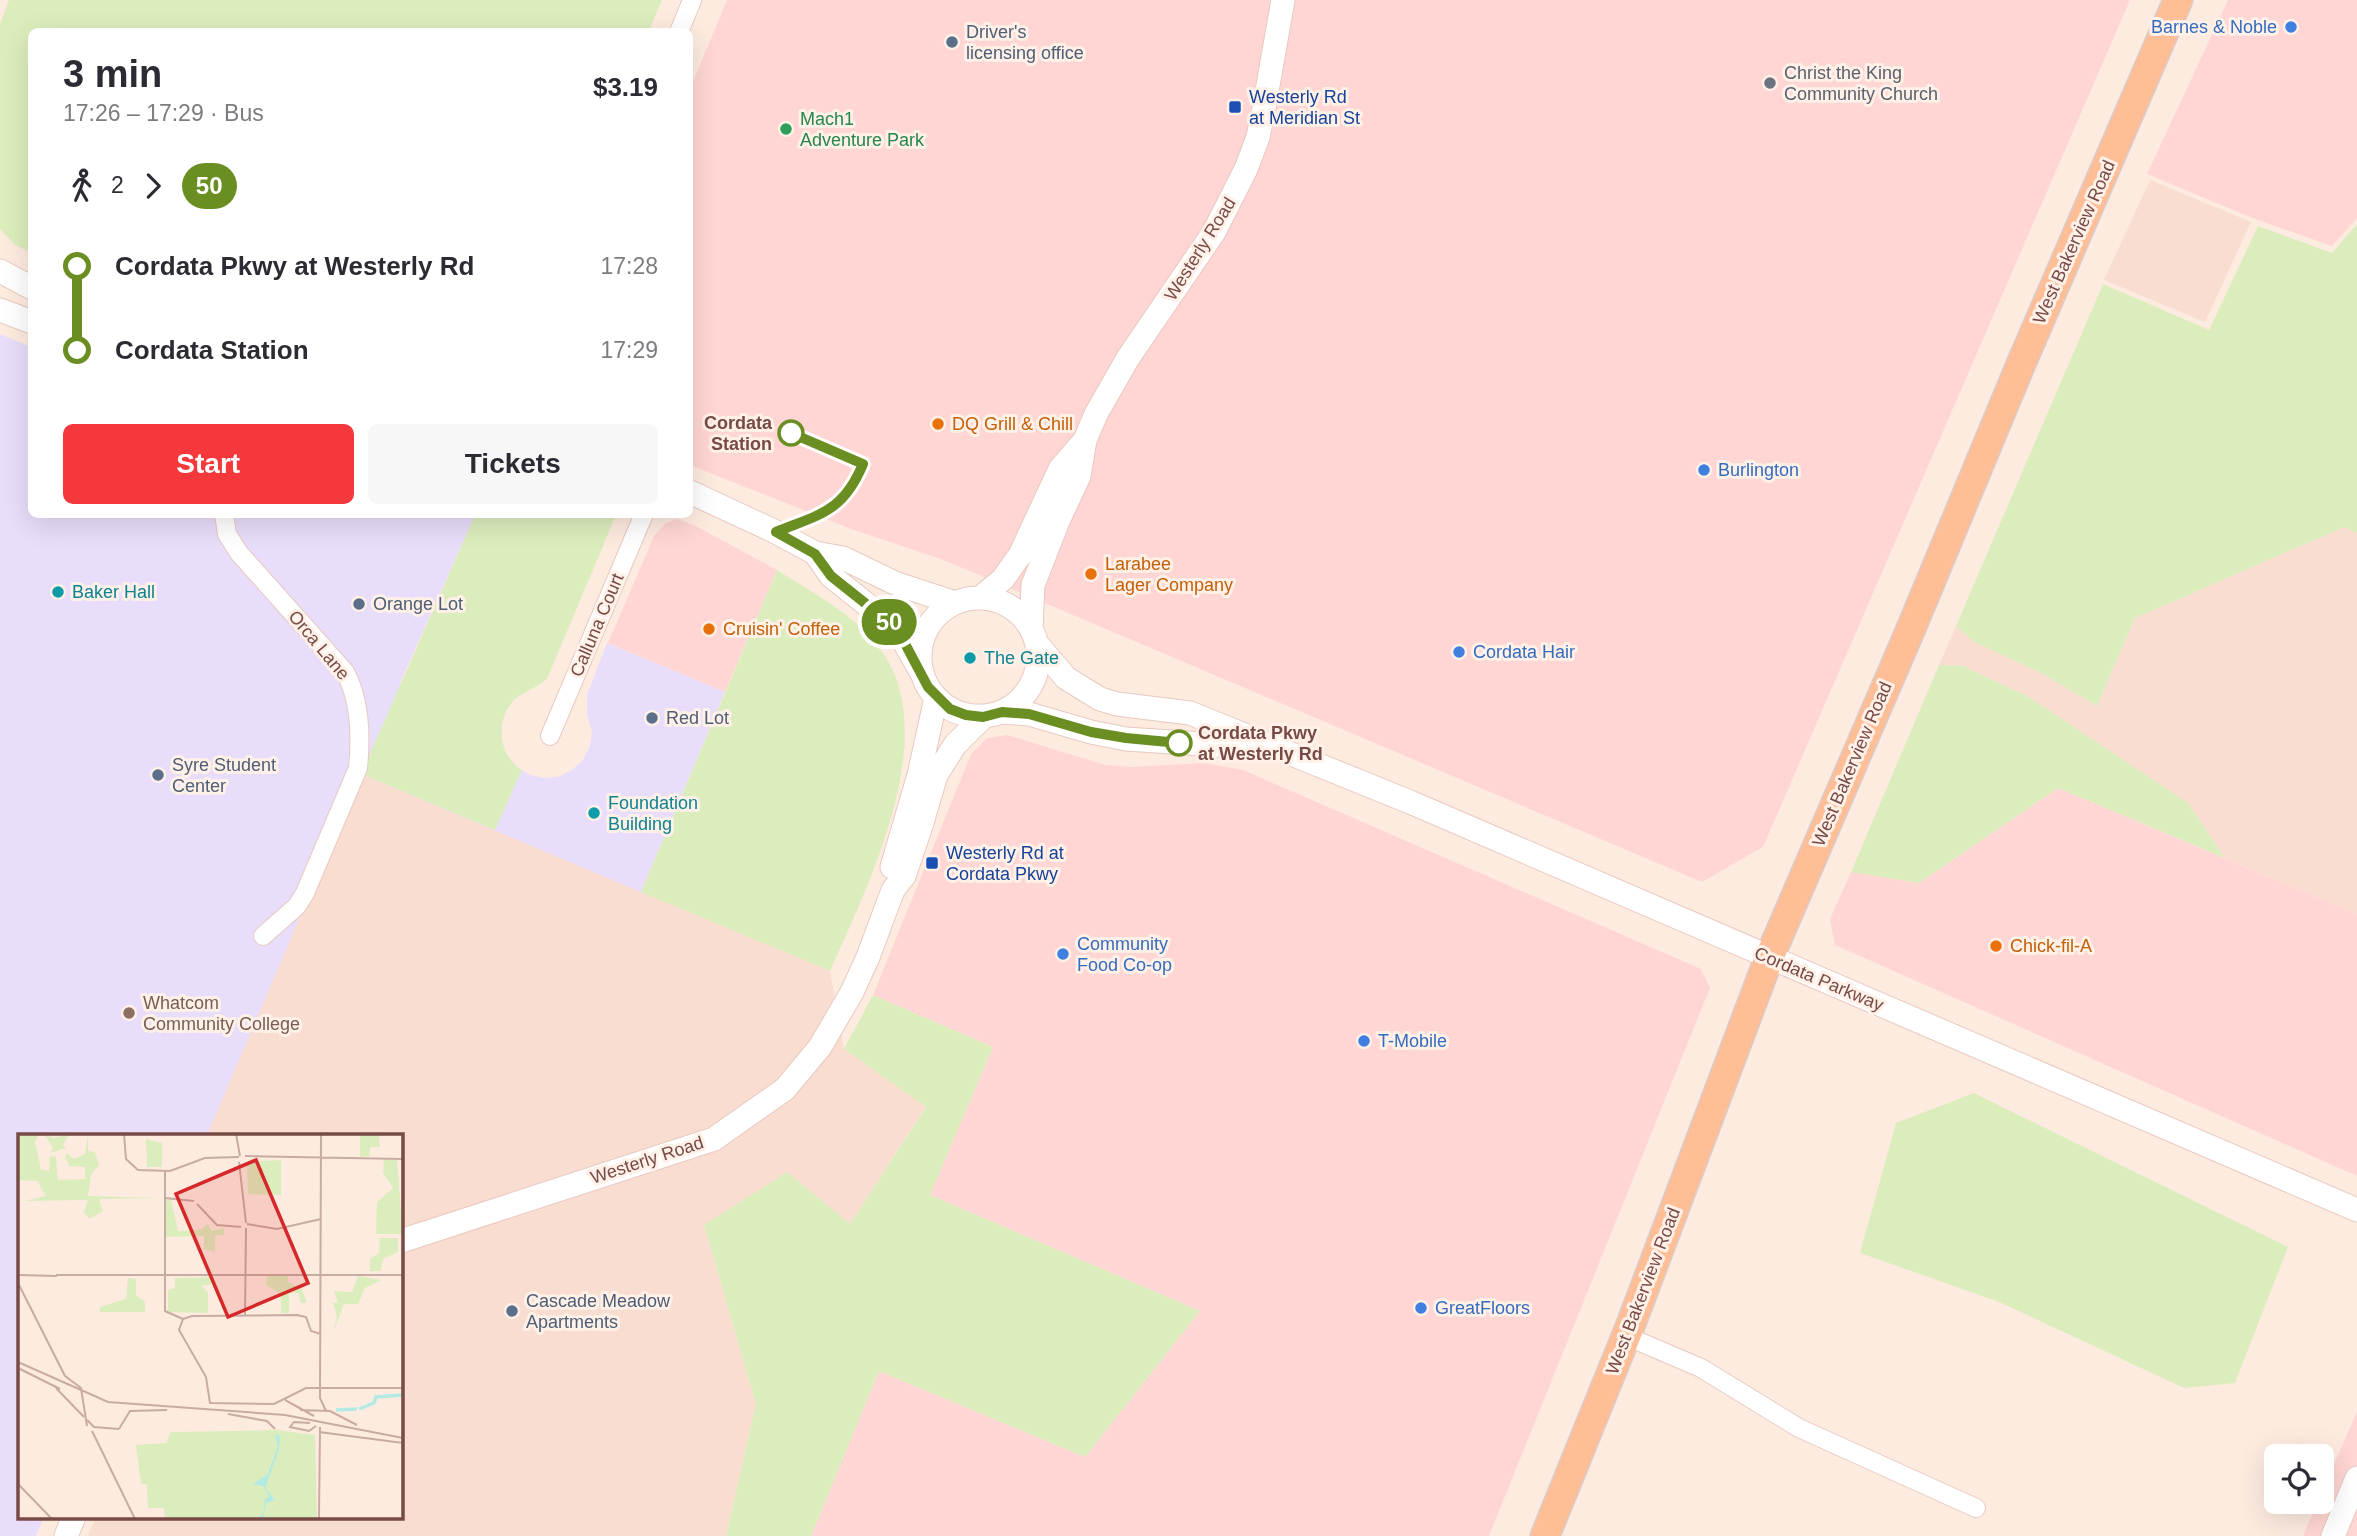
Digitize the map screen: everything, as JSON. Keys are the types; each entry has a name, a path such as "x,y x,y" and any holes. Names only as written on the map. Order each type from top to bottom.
{"main road":[{"name":"West Bakerview Road","path":"1545,1536 1626,1336 1769,958 2178,0"}],"street":[{"path":"681,28 692,0"},
{"name":"Westerly Road","path":"1035,637 1033,585 1079,476 1085,440 1096,414 1128,358 1214,232 1246,169 1265,108 1283,0"},
{"path":"0,271 28,286"},
{"path":"0,310 28,320"},
{"name":"Westerly Road","path":"980,598 1003,579 1020,555 1060,469 1085,440"},
{"path":"693,493 776,532 815,554 843,558 897,584 956,603"},
{"name":"Orca Lane","path":"225,518 227,534 239,553 345,671 354,688 360,748 358,768 305,893 297,906 263,936"},
{"name":"Calluna Court","path":"550,736 642,518"},
{"path":"815,554 831,576 890,623 902,638 928,687 936,698 950,709 966,715 993,715 1019,701 1032,685 1038,666 1035,637 1022,616 1010,606 996,600 980,598 956,603 941,612 929,625 922,641 920,658 923,675"},
{"name":"Cordata Parkway","path":"1035,637 1066,678 1100,699 1117,704 1190,713 1280,748 2357,1210"},
{"name":"Westerly Road","path":"893,890 891,871 919,775 936,698"},
{"name":"Cordata Parkway","path":"993,715 1029,714 1091,732 1126,738 1280,748"},
{"name":"Westerly Road","path":"402,1241 714,1139 785,1089 820,1047 852,992 893,890 904,876 936,775 955,745 993,715"},
{"path":"1626,1336 1701,1368 1799,1428 1976,1508"},
{"path":"2333,1536 2357,1478"},
{"path":"66,1536 75,1518"}],"shaded area":[{"path":"727,0 2130,0 1763,847 1702,882 946,561 851,529 693,466 693,82"},
{"path":"2228,0 2357,0 2357,218 2332,246 2250,217 2147,174"},
{"path":"2150,180 2251,222 2205,322 2104,280"},
{"name":"Whatcom Community College","path":"0,334 28,346 28,518 474,518 400,683 502,725 501,740 506,754 516,766 528,774 543,778 558,777 583,760 590,746 592,731 587,715 587,695 607,643 725,692 641,892 361,774 207,1134 18,1134 18,1518 44,1518 36,1536 0,1536"},
{"path":"677,519 696,526 777,570 725,692 608,643 654,536 666,523"},
{"path":"2344,527 2357,533 2357,914 2225,858 2188,803 2029,697 1963,666 1939,665 1956,626 1974,642 2041,673 2097,706 2135,618"},
{"path":"1007,735 1106,765 1132,767 1204,763 1243,770 1701,969 1710,988 1489,1536 811,1536 879,1371 1085,1457 1200,1311 929,1195 993,1047 873,995 971,754 987,738"},
{"path":"361,774 830,971 844,1049 926,1106 850,1224 704,1225 756,1404 726,1536 88,1536 96,1518 402,1518 402,1134 207,1134"},
{"path":"2058,788 2357,914 2357,1176 1835,945 1830,919 1851,872 1919,883"},
{"path":"2357,1412 2357,1536 2303,1536 2313,1514 2334,1514 2334,1464"}],"green space":[{"path":"9,0 662,0 650,28 28,28 28,251 14,244 0,229 0,24"},
{"path":"2357,224 2357,533 2344,527 2135,618 2097,706 2041,673 1974,642 1956,626 2103,284 2209,330 2258,226 2332,253"},
{"path":"474,518 615,518 547,679 514,700 504,718 504,747 514,764 522,770 495,830 361,774"},
{"path":"777,570 836,607 863,629 885,656 900,691 905,730 902,772 892,815 862,899 830,971 641,892"},
{"path":"1939,665 1963,666 2029,697 2188,803 2225,858 2058,788 1919,883 1851,872"},
{"path":"873,995 993,1047 930,1195 1200,1311 1085,1457 879,1371 811,1536 726,1536 756,1404 704,1225 787,1172 850,1224 926,1107 844,1049"},
{"path":"1974,1093 2288,1247 2235,1383 2184,1388 1999,1302 1860,1253 1896,1123"}],"bus line":[{"name":"50","path":"791,433 863,464 855,484 834,508 776,532 815,554 831,576 890,623 902,638 936,698 950,709 966,715 983,717 1002,712 1029,714 1091,732 1179,743"}],"place":[{"name":"Barnes & Noble","path":"2291,27"},
{"name":"Driver's licensing office","path":"952,42"},
{"name":"Christ the King Community Church","path":"1770,83"},
{"name":"Westerly Rd at Meridian St","path":"1235,107"},
{"name":"Mach1 Adventure Park","path":"786,129"},
{"name":"DQ Grill & Chill","path":"938,424"},
{"name":"Cordata Station","path":"791,433"},
{"name":"Burlington","path":"1704,470"},
{"name":"Larabee Lager Company","path":"1091,574"},
{"name":"Baker Hall","path":"58,592"},
{"name":"Orange Lot","path":"359,604"},
{"name":"Cruisin' Coffee","path":"709,629"},
{"name":"Cordata Hair","path":"1459,652"},
{"name":"The Gate","path":"970,658"},
{"name":"Red Lot","path":"652,718"},
{"name":"Cordata Pkwy at Westerly Rd","path":"1179,743"},
{"name":"Syre Student Center","path":"158,775"},
{"name":"Foundation Building","path":"594,813"},
{"name":"Westerly Rd at Cordata Pkwy","path":"932,863"},
{"name":"Chick-fil-A","path":"1996,946"},
{"name":"Community Food Co-op","path":"1063,954"},
{"name":"Whatcom Community College","path":"129,1013"},
{"name":"T-Mobile","path":"1364,1041"},
{"name":"GreatFloors","path":"1421,1308"},
{"name":"Cascade Meadow Apartments","path":"512,1311"}]}
